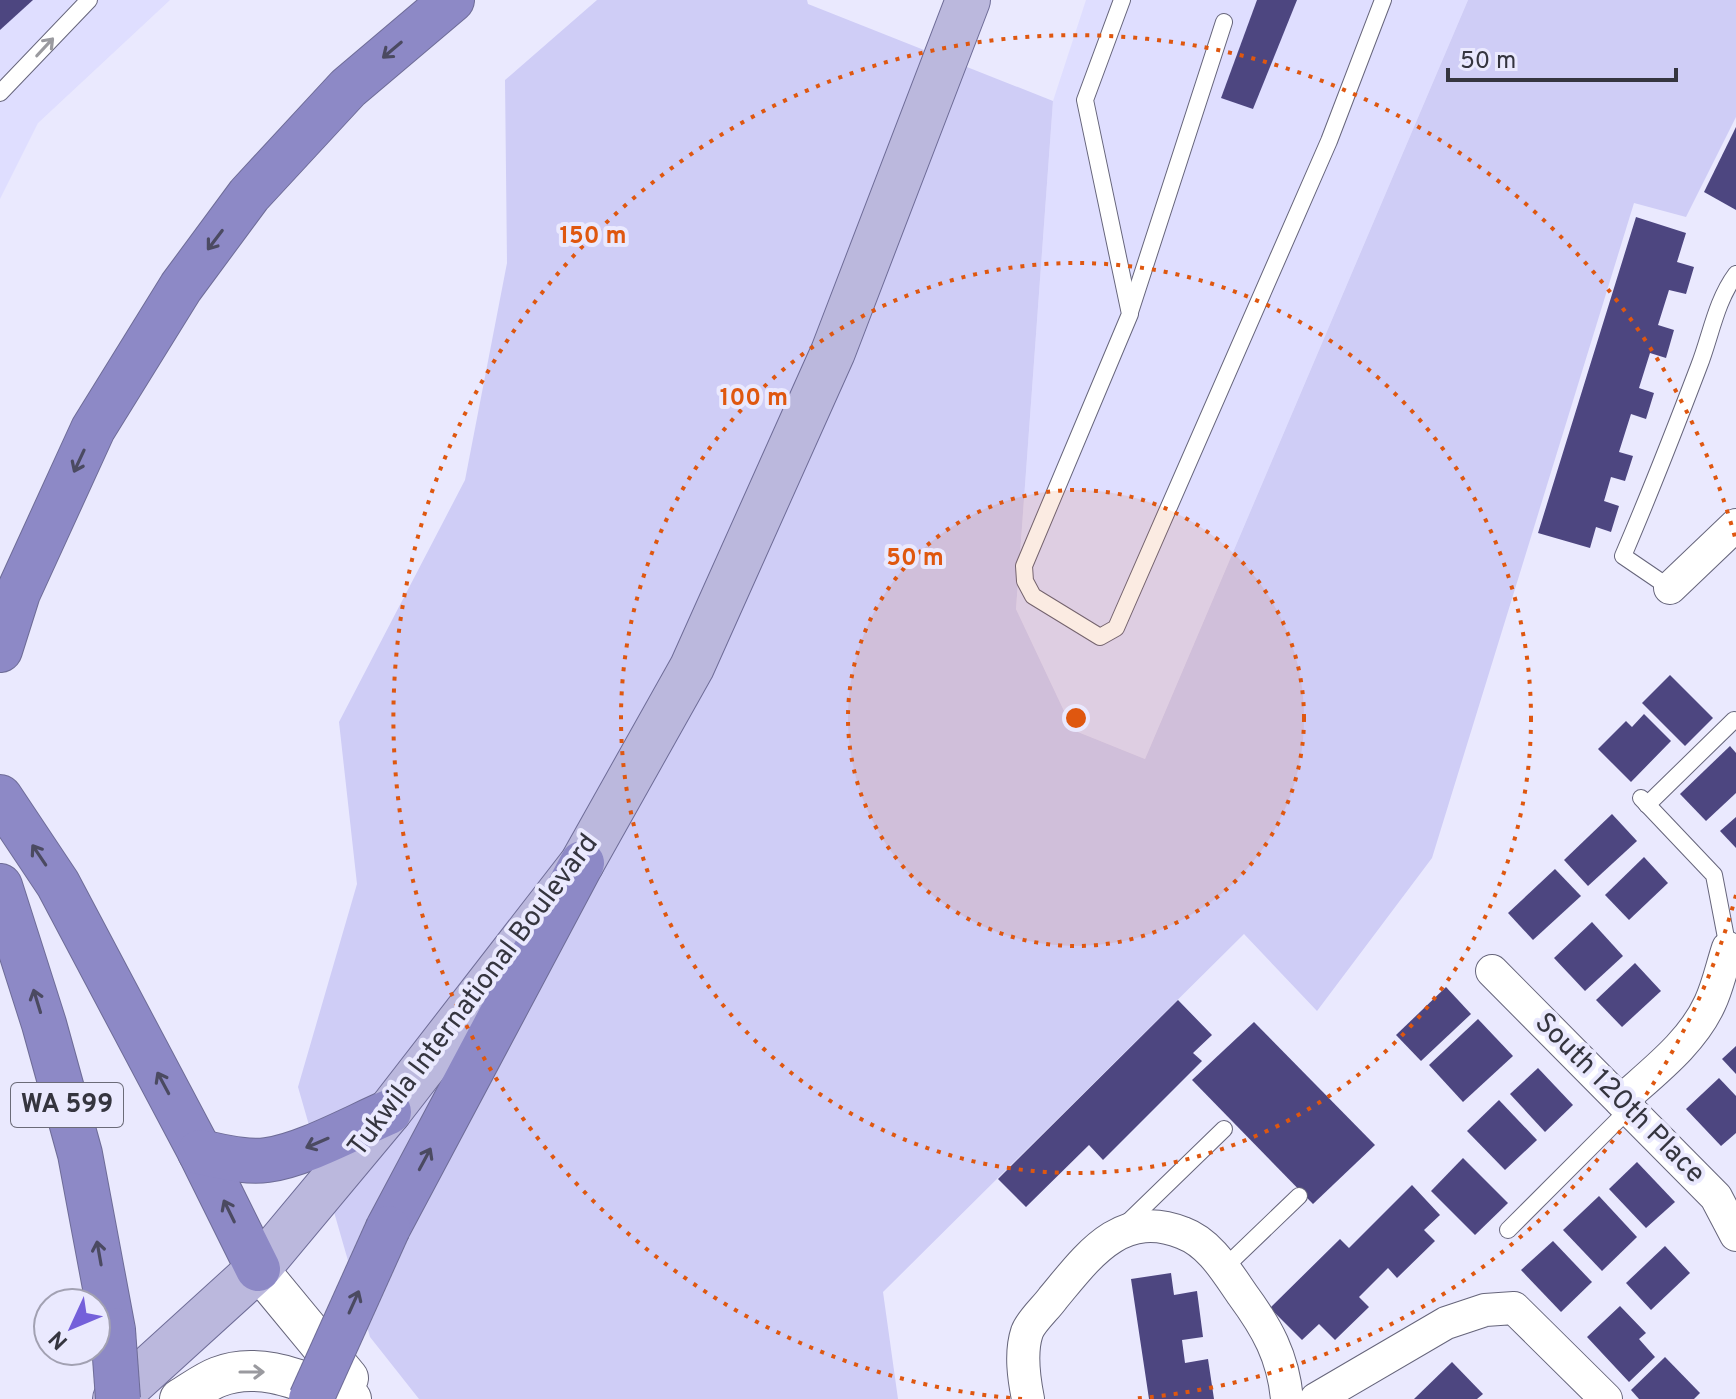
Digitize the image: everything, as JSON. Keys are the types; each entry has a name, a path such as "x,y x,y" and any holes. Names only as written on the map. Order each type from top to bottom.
{"highway":[{"path":"0,650 18,593 93,429 181,287 249,195 348,88 452,0"},
{"path":"0,797 58,884 200,1152 258,1269"},
{"path":"311,1399 388,1228 582,863"},
{"name":"WA 599","path":"0,886 44,1024 80,1154 113,1330 116,1399"},
{"path":"200,1152 242,1160 268,1160 308,1147 389,1112"}],"main road":[{"name":"Tukwila International Boulevard","path":"116,1399 258,1269 389,1112 582,863 699,653 833,352 968,0"}],"street":[{"path":"1670,588 1736,525"},
{"path":"1625,1105 1696,1027 1710,1003 1732,948"},
{"name":"South 120th Place","path":"1492,971 1716,1197 1736,1235"},
{"path":"1028,1399 1023,1375 1027,1331 1089,1254 1117,1233 1156,1225 1185,1233 1211,1251 1224,1268 1268,1330 1285,1376 1287,1399"},
{"path":"258,1269 366,1399"},
{"path":"1316,1399 1446,1323 1485,1310 1514,1308 1603,1398"},
{"path":"180,1399 218,1377 244,1370 273,1372 351,1399"}],"lane":[{"path":"0,93 89,0"},
{"path":"1122,0 1085,100 1130,314"},
{"path":"1224,22 1130,314 1024,566 1025,581 1033,596 1100,637 1116,628 1329,141 1383,0"},
{"path":"1670,588 1623,556 1666,453 1722,297 1736,274"},
{"path":"1732,948 1714,875 1644,802 1734,720"},
{"path":"1508,1230 1625,1105"},
{"path":"1117,1233 1224,1129"},
{"path":"1224,1268 1299,1196"}],"shaded area":[{"path":"0,0 170,0 38,123 0,199"},
{"path":"597,0 807,0 808,4 1053,101 1016,609 1073,730 1145,759 1468,0 1736,0 1736,117 1686,217 1634,203 1432,858 1317,1011 1244,934 883,1292 898,1399 419,1399 370,1337 298,1087 357,884 339,722 465,480 507,263 505,80"},
{"path":"1086,0 1468,0 1145,759 1073,730 1016,609 1053,101"}],"building":[{"path":"0,0 33,0 0,30"},
{"path":"1257,0 1297,0 1253,109 1221,98"},
{"path":"1736,127 1736,210 1704,192"},
{"path":"1636,217 1686,233 1677,262 1694,267 1686,294 1669,290 1658,325 1674,330 1666,358 1650,353 1639,388 1654,393 1646,419 1631,414 1619,452 1633,456 1625,481 1611,477 1604,501 1619,506 1611,532 1596,527 1590,548 1538,533"},
{"path":"1670,675 1713,718 1685,746 1642,703"},
{"path":"1644,714 1671,741 1631,782 1598,749 1626,721 1632,727"},
{"path":"1730,746 1736,753 1736,793 1706,821 1680,794"},
{"path":"1612,814 1637,841 1588,886 1564,860"},
{"path":"1736,817 1736,848 1720,831"},
{"path":"1644,857 1668,883 1629,920 1605,895"},
{"path":"1555,869 1581,896 1533,940 1508,913"},
{"path":"1592,922 1623,956 1585,991 1554,958"},
{"path":"1635,963 1661,991 1622,1027 1596,1000"},
{"path":"1446,987 1471,1014 1421,1061 1396,1035"},
{"path":"1178,1000 1212,1035 1193,1053 1202,1061 1103,1160 1089,1145 1026,1207 998,1179"},
{"path":"1478,1019 1513,1056 1463,1102 1429,1065"},
{"path":"1254,1022 1375,1145 1313,1204 1192,1080"},
{"path":"1736,1046 1736,1074 1722,1059"},
{"path":"1538,1068 1573,1105 1545,1132 1510,1094"},
{"path":"1719,1078 1736,1096 1736,1133 1721,1146 1686,1109"},
{"path":"1499,1100 1537,1140 1505,1170 1467,1131"},
{"path":"1463,1158 1508,1203 1475,1235 1431,1191"},
{"path":"1637,1162 1675,1202 1646,1228 1609,1189"},
{"path":"1412,1185 1440,1215 1424,1230 1435,1241 1397,1278 1388,1268 1359,1297 1369,1307 1335,1340 1319,1324 1302,1340 1270,1308 1340,1239 1349,1248"},
{"path":"1599,1196 1637,1237 1602,1271 1563,1230"},
{"path":"1553,1241 1592,1282 1561,1312 1521,1270"},
{"path":"1665,1246 1690,1273 1651,1310 1626,1283"},
{"path":"1171,1273 1174,1295 1197,1291 1203,1337 1182,1340 1185,1363 1208,1359 1214,1399 1149,1399 1131,1279"},
{"path":"1620,1306 1646,1333 1639,1339 1655,1357 1629,1382 1587,1337"},
{"path":"1665,1357 1700,1393 1694,1399 1639,1399 1631,1390"},
{"path":"1452,1362 1483,1394 1477,1399 1414,1399"}]}
